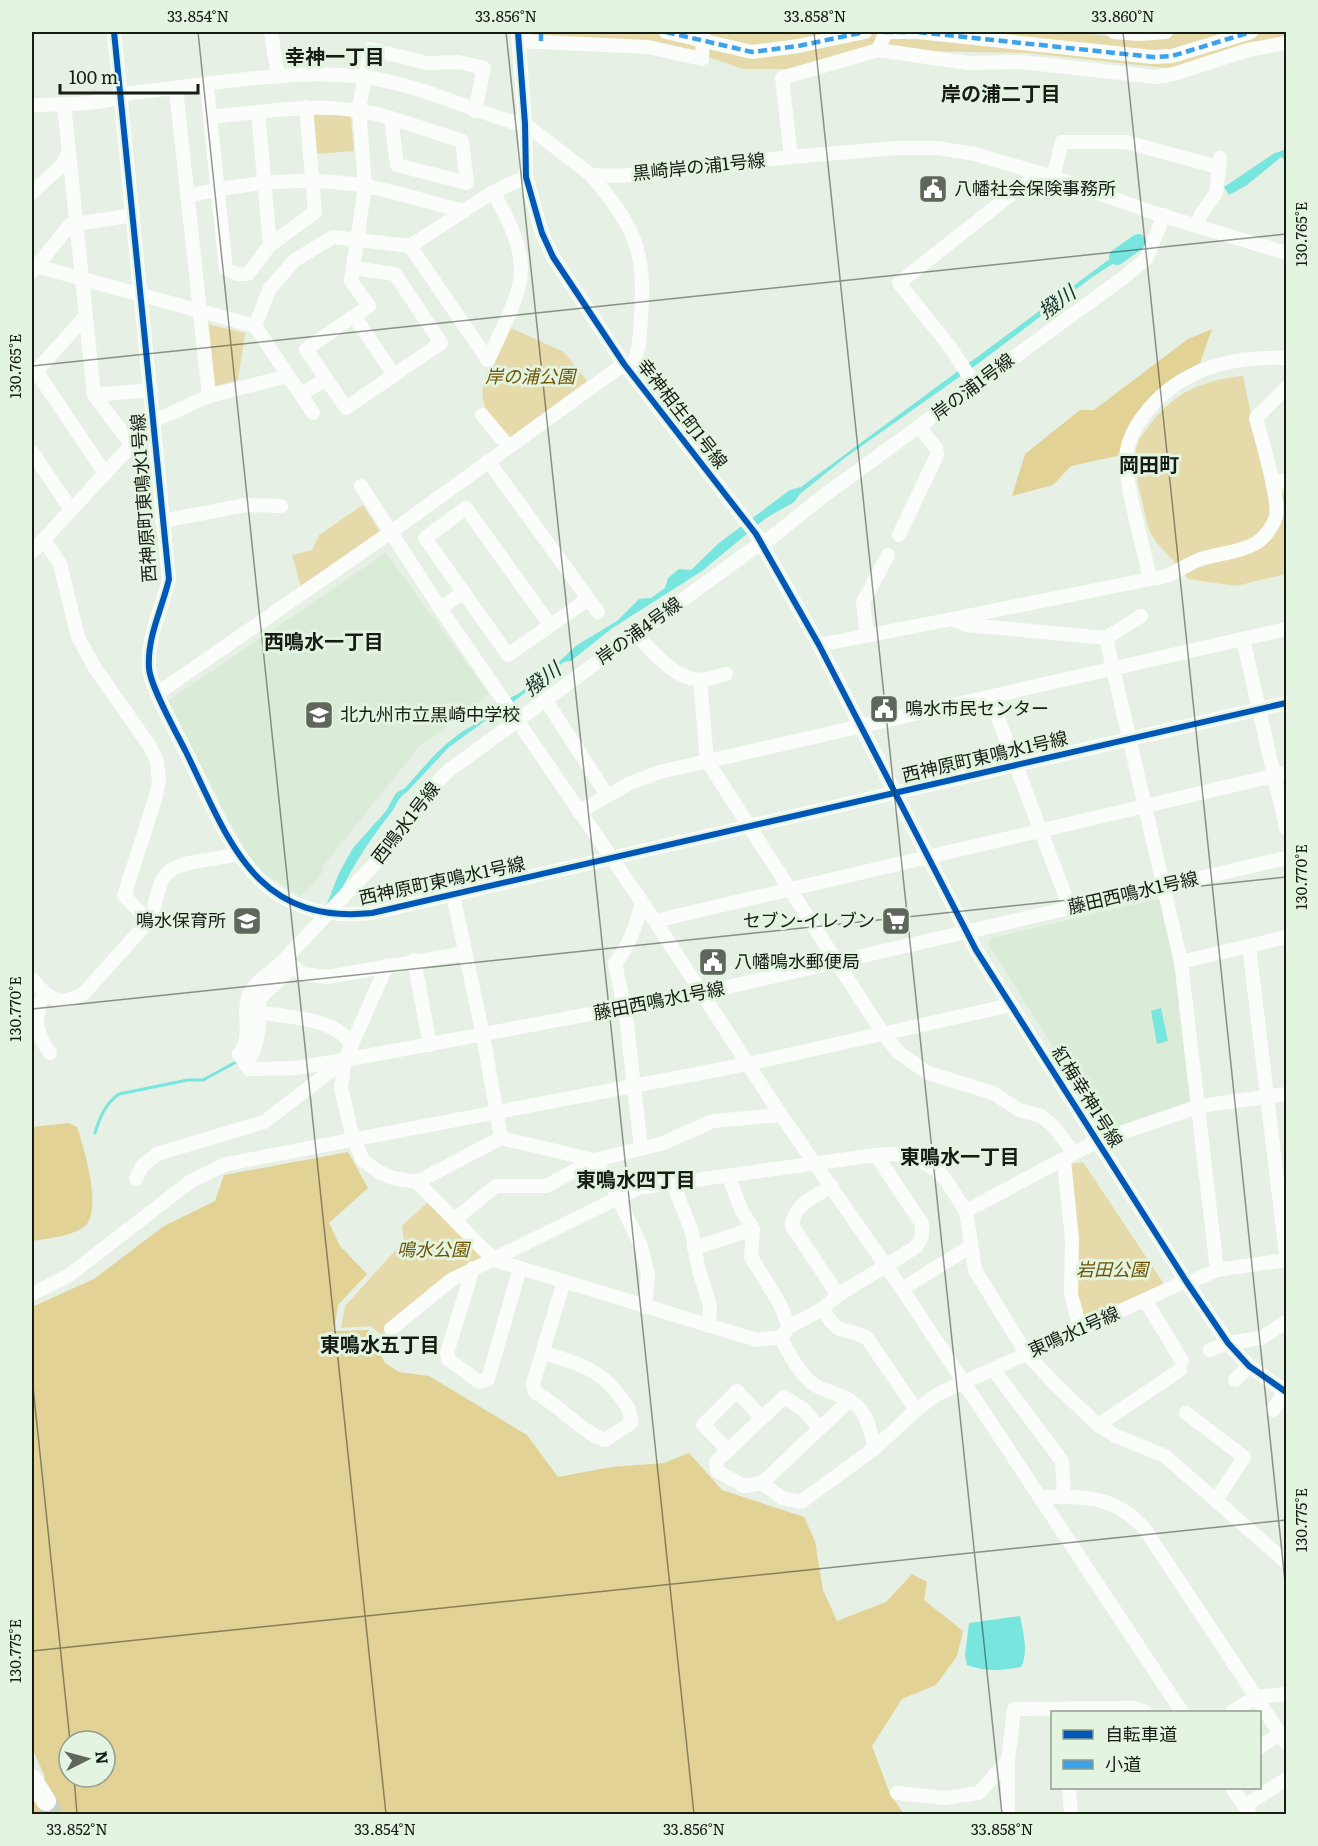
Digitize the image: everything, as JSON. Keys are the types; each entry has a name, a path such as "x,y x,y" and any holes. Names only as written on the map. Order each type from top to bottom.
{"highway":[{"path":"32,1779 46,1801"}],"street":[{"name":"西神原町東鳴水1号線","path":"114,32 169,579 163,604 153,626 149,671 237,854 256,879 274,894 290,903 330,913 372,913 1287,703"},
{"path":"271,32 278,77"},
{"path":"666,32 703,35 752,52 786,48 865,32"},
{"path":"878,50 885,32 913,32"},
{"path":"918,32 1153,57 1172,56 1251,32"},
{"path":"1114,32 1139,34 1166,32"},
{"path":"518,36 648,47 702,59 703,35"},
{"name":"幸神相生町1号線","path":"518,36 525,124 526,177 542,233 553,256 627,368 761,543 819,645 895,793"},
{"path":"791,157 782,78 878,50 968,63 1022,62 1156,77 1174,74 1248,51 1287,43"},
{"path":"353,268 395,274 441,343 346,408 306,349 369,306 351,281 365,186 359,109 370,49 427,63 459,62 484,68 475,111"},
{"path":"32,105 63,104 121,97 130,93 324,74 364,77 397,85 475,111 525,124 591,175 624,216 641,260 641,326 636,361 508,447 391,532 158,693"},
{"path":"207,85 225,269 237,274 248,274 270,245 315,212 306,107"},
{"path":"176,89 209,396"},
{"path":"63,104 94,395 131,444"},
{"path":"210,117 306,107 359,109 391,118 462,141 467,183 397,165 391,118"},
{"path":"258,112 270,245"},
{"path":"1053,177 1062,142 1126,142 1219,162 1216,193 1201,214 1197,225"},
{"name":"黒崎岸の浦1号線","path":"591,175 619,176 791,157 898,148 937,148 975,154 1053,177 1164,215 1287,253"},
{"path":"32,193 63,164 68,153"},
{"path":"972,381 899,283 1038,173"},
{"path":"255,326 270,288 295,260 333,237 410,246 493,192 526,177"},
{"path":"187,196 217,189 313,181 365,186 464,211"},
{"path":"410,246 488,360 512,307 523,271 518,245 493,192"},
{"path":"133,215 70,225 33,268 255,326 313,413"},
{"name":"岸の浦1号線","path":"761,543 920,428 972,381 1138,266 1147,258 1164,215"},
{"path":"354,316 394,375"},
{"path":"86,317 34,373 104,472"},
{"path":"1150,579 1129,483 1126,456 1137,424 1160,396 1176,382 1196,371 1235,360 1287,358"},
{"path":"149,921 124,896 156,796 159,781 157,761 149,745 95,669 78,637 60,564 36,544 154,421 209,396 288,376"},
{"path":"302,394 326,379"},
{"path":"819,645 1169,577 1200,560 1239,551 1260,541 1276,515 1272,483 1256,418 1287,388"},
{"path":"94,395 151,390"},
{"path":"483,415 508,447"},
{"path":"899,535 937,455 936,448 920,428"},
{"path":"32,452 70,508"},
{"path":"488,461 598,612"},
{"path":"1272,483 1287,480"},
{"path":"361,486 440,608 501,694 655,921 748,1064 902,1289 962,1384 1181,1711"},
{"path":"162,521 246,505 281,506"},
{"path":"550,625 466,508 425,538 508,655 588,599"},
{"name":"岸の浦4号線","path":"516,717 545,699 761,543"},
{"path":"867,636 863,602 888,555"},
{"path":"440,608 464,592"},
{"path":"952,619 967,625 1106,638 1141,616"},
{"path":"579,812 607,795 660,772 1287,629"},
{"path":"636,633 659,660 675,670 700,680 726,674"},
{"path":"1106,638 1181,962 1200,1106 1217,1270"},
{"path":"1243,639 1258,709 1280,775 1287,828"},
{"path":"700,680 707,761 882,1032 899,1053 928,1073 993,1093 1019,1110 1041,1116 1054,1127 1069,1157 1072,1239 1071,1294 1080,1328"},
{"path":"990,697 1070,908"},
{"path":"545,699 607,795"},
{"name":"西鳴水1号線","path":"289,963 378,860 422,798 448,771 516,717"},
{"path":"655,921 1280,775"},
{"name":"紅梅幸神1号線","path":"895,793 969,932 976,950 1186,1281 1228,1343 1249,1366 1286,1391"},
{"path":"32,979 44,994 57,1001 70,1001 84,993 149,921 156,908 158,891 164,877 175,866 188,862 218,860 237,854"},
{"name":"藤田西鳴水1号線","path":"243,1060 249,1069 296,1068 702,993 1287,858"},
{"path":"453,895 498,1110 501,1138"},
{"path":"641,1148 626,1016 615,963 629,943 642,903"},
{"path":"1181,962 1287,937"},
{"path":"1249,946 1287,1254"},
{"path":"289,963 304,974 327,977 466,952"},
{"path":"414,960 430,1045"},
{"path":"243,1060 254,1053 258,1039 260,999 263,993 276,985 289,963"},
{"path":"243,1060 248,1039 248,998 254,986 289,963"},
{"path":"387,965 345,1060 341,1088 353,1138 363,1160 379,1172 393,1178 417,1182 494,1260 757,1340 785,1332 822,1309 838,1295 916,1247 922,1236 922,1224 876,1155"},
{"path":"44,994 35,1018 41,1040 50,1053"},
{"path":"32,1294 68,1276 206,1171 226,1164 498,1110 634,1087 748,1064 882,1032 1011,1005"},
{"path":"259,1012 334,1026 344,1033 351,1045"},
{"path":"136,1179 142,1166 157,1154 264,1122 345,1060"},
{"path":"966,1211 1097,1141 1200,1106 1287,1094"},
{"path":"455,1219 495,1186 546,1186 594,1160 661,1144 712,1121 782,1114"},
{"path":"417,1182 501,1138 594,1160 607,1175 641,1246 648,1274 645,1306"},
{"path":"391,1329 451,1280 638,1188 876,1155 893,1154 915,1158 937,1170 966,1211 975,1270 1026,1353 1098,1425 1116,1436 1165,1456 1287,1562"},
{"path":"729,1177 741,1209 753,1229 751,1257 780,1304 785,1332 807,1378 818,1387 839,1393 861,1410 868,1423 875,1448"},
{"path":"673,1184 692,1232 694,1248 708,1297 709,1326"},
{"path":"832,1186 799,1207 793,1215 792,1226 838,1295"},
{"path":"694,1248 753,1229"},
{"path":"902,1289 970,1246"},
{"name":"東鳴水1号線","path":"762,1483 783,1498 801,1502 875,1448 936,1395 1186,1281 1193,1281 1217,1270 1287,1260"},
{"path":"473,1268 447,1353 448,1359 479,1382 488,1378 520,1268"},
{"path":"544,1353 586,1365 607,1380 631,1410 632,1423 605,1440 596,1436 554,1402 535,1392 533,1384 564,1281"},
{"path":"1098,1425 1181,1365 1145,1300"},
{"path":"822,1309 833,1326 843,1332 856,1332 867,1338 916,1410"},
{"path":"1210,1350 1228,1343 1261,1338 1287,1322"},
{"path":"1235,1380 1249,1366"},
{"path":"993,1369 1062,1461 1064,1497"},
{"path":"728,1450 703,1425 737,1391 761,1417"},
{"path":"1273,1410 1286,1391"},
{"path":"820,1428 803,1409 784,1397 716,1462 717,1472 744,1486 762,1483 850,1400"},
{"path":"1186,1413 1244,1457 1216,1500"},
{"path":"1039,1497 1109,1502 1130,1513 1144,1528 1283,1738 1261,1747"},
{"path":"1235,1711 1256,1697 1287,1694"},
{"path":"1008,1815 1008,1760 1014,1709 1066,1711 1133,1707 1141,1711"},
{"path":"897,1793 945,1798 979,1793 1008,1760"},
{"path":"1233,1789 1247,1810 1287,1779"},
{"path":"1070,1789 1071,1815"}],"shaded area":[{"path":"1212,329 1200,363 1178,375 1157,392 1121,455 1071,466 1053,485 1012,496 1025,454 1080,410 1094,410 1188,339"},
{"name":"北九州市立黒崎中学校","path":"386,553 489,694 419,747 323,866 321,875 301,896 262,872 244,849 168,701"},
{"path":"1157,899 1161,901 1176,972 1192,1097 1190,1101 1108,1132 988,944 991,938"},
{"path":"69,1123 77,1127 84,1149 92,1193 90,1218 85,1226 73,1233 32,1241 32,1127"},
{"path":"348,1152 368,1188 329,1223 340,1246 367,1274 338,1305 334,1331 368,1330 385,1363 399,1372 429,1376 527,1435 558,1477 611,1467 664,1463 689,1453 722,1490 804,1517 815,1541 823,1590 837,1621 886,1602 912,1574 927,1582 924,1600 963,1631 957,1656 936,1685 902,1699 872,1746 890,1794 904,1814 32,1814 32,1800 45,1777 32,1748 32,1307 94,1279 164,1226 215,1201 224,1175"}],"green space":[{"path":"532,32 1068,32 1152,40 1177,32 1286,32 1286,38 1174,69 1028,53 910,51 870,47 786,69 743,69 694,52 532,37"},
{"path":"317,112 347,113 351,117 354,151 316,154 313,116"},
{"path":"208,324 245,333 238,380 215,386"},
{"name":"岸の浦公園","path":"511,328 564,352 587,381 509,438 485,406 483,390 488,368 493,366"},
{"path":"1243,376 1268,495 1286,492 1286,574 1236,586 1188,579 1158,544 1149,528 1137,476 1137,446 1151,423 1181,395 1203,384"},
{"path":"363,505 382,535 301,587 292,555 312,550 319,535"},
{"name":"岩田公園","path":"1083,1162 1166,1287 1086,1322 1077,1296 1077,1246 1071,1164"},
{"name":"鳴水公園","path":"429,1201 483,1256 482,1260 389,1326 384,1337 370,1326 341,1328 345,1306 404,1241 402,1226"}],"water":[{"path":"1286,149 1286,160 1281,157 1247,185 1229,195 1224,187 1273,154"},
{"path":"1134,241 1137,248 1091,278 979,363 846,457 800,494 794,502 766,518 702,571 611,629 571,661 564,662 502,711 448,748 399,799 358,860 332,911 325,909 339,873 353,848 386,811 396,793 405,788 448,742 492,713 497,704 518,694 548,672 577,645 617,621 639,599 651,598 665,588 668,578 679,569 691,570 719,543 790,490 801,487"},
{"path":"1161,1008 1168,1041 1157,1044 1151,1011"},
{"path":"1020,1616 1025,1648 1021,1667 994,1670 967,1665 965,1655 969,1623"}],"waterway":[{"name":"撥川","path":"1117,257 1138,242"},
{"path":"95,1133 104,1111 119,1094 188,1080 203,1080 238,1061"}],"tunnel":[{"path":"46,1801 54,1814"}],"marked path":[{"path":"541,32 541,43"},
{"path":"666,32 752,52 798,46 865,32"},
{"path":"884,32 913,32"},
{"path":"918,32 1153,57 1172,56 1251,32"}],"cycle path":[{"path":"114,32 169,579 150,645 149,668 159,698 233,845 251,870 273,891 299,905 332,913 372,913 1286,703"},
{"path":"518,32 525,124 526,177 542,233 553,257 624,364 756,534 819,645 976,950 1186,1281 1228,1343 1249,1366 1286,1392"}],"place":[{"name":"八幡社会保険事務所","path":"933,189"},
{"name":"鳴水市民センター","path":"884,709"},
{"name":"北九州市立黒崎中学校","path":"319,715"},
{"name":"鳴水保育所","path":"247,921"},
{"name":"セブン-イレブン","path":"896,921"},
{"name":"八幡鳴水郵便局","path":"713,962"}],"district":[{"name":"幸神一丁目","path":"335,57"},
{"name":"岸の浦二丁目","path":"1001,94"},
{"name":"岡田町","path":"1149,465"},
{"name":"西鳴水一丁目","path":"324,642"},
{"name":"東鳴水一丁目","path":"960,1157"},
{"name":"東鳴水四丁目","path":"636,1180"},
{"name":"東鳴水五丁目","path":"380,1345"}]}
